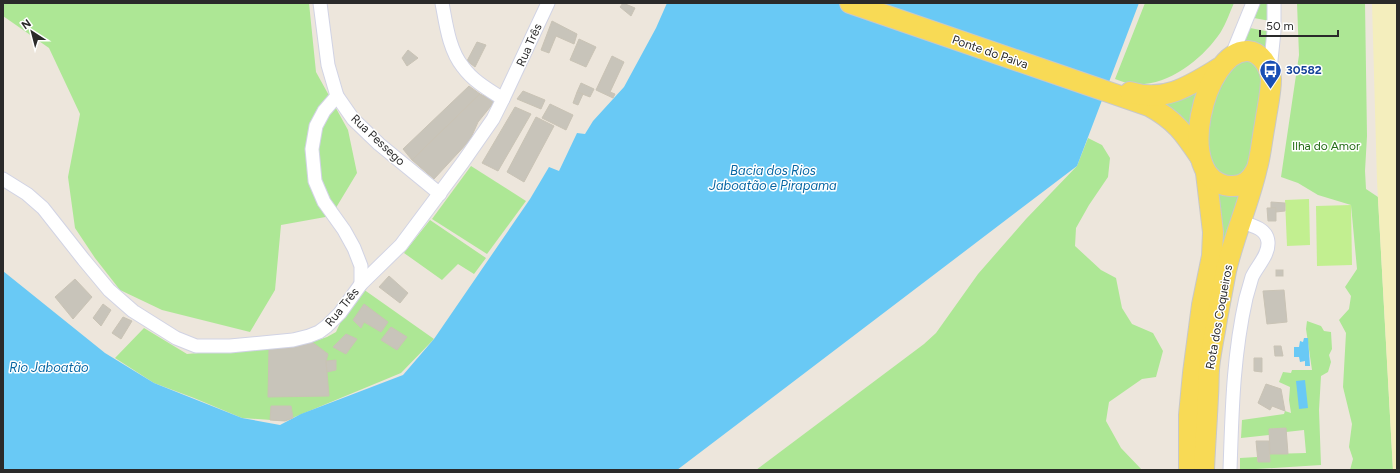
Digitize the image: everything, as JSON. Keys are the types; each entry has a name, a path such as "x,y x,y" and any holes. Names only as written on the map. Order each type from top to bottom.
{"main road":[{"name":"Ponte do Paiva","path":"850,3 967,44 1132,96"},
{"name":"Ponte do Paiva","path":"867,3 1132,96"},
{"path":"1132,96 1144,94 1163,94 1180,90 1198,81 1240,53 1248,51 1262,59 1270,70"},
{"name":"Rota dos Coqueiros","path":"1189,470 1189,415 1192,373 1202,305 1212,256 1213,232 1199,129 1203,104 1214,78 1227,61"},
{"name":"Rota dos Coqueiros","path":"1204,470 1210,360 1226,271 1257,168 1270,97 1270,70"},
{"name":"Rota dos Coqueiros","path":"1132,96 1164,114 1172,121 1188,138 1212,180 1221,185 1239,186 1252,178 1257,168"}],"street":[{"name":"Rua Pessego","path":"320,3 328,65 337,96 353,119 379,144 440,194"},
{"path":"442,3 452,47 462,66 475,79 503,99"},
{"name":"Rua Três","path":"3,179 27,194 43,208 104,284 133,311 176,338 196,346 230,346 293,340 319,332 328,326 340,313 361,284 401,245 440,194 492,119 503,99 548,3"},
{"path":"1227,61 1253,3"},
{"path":"1270,70 1274,31 1274,3"},
{"path":"337,96 324,111 316,126 312,149 315,181 324,202 344,230 354,248 361,266 361,284"},
{"path":"1230,470 1234,377 1240,326 1246,296 1252,277 1267,250 1268,241 1266,235 1261,230 1240,222"}],"green space":[{"path":"3,3 309,3 316,72 348,130 357,173 331,216 281,225 275,290 250,332 162,310 120,290 95,258 75,228 68,177 80,114 49,48 3,16"},
{"path":"1145,3 1234,3 1225,25 1210,46 1201,55 1181,71 1169,77 1145,84 1133,84 1115,79"},
{"path":"1260,3 1270,3 1270,21 1254,18"},
{"name":"Ilha do Amor","path":"1297,3 1365,3 1367,136 1365,171 1366,189 1378,197 1393,470 1350,470 1353,459 1349,447 1352,424 1343,387 1346,333 1339,320 1349,309 1351,296 1345,287 1357,269 1351,205 1318,195 1298,183 1281,177 1299,55"},
{"path":"1250,28 1271,32 1271,54 1239,45"},
{"path":"1250,61 1260,74 1263,89 1249,172 1230,182 1209,168 1204,96 1229,62"},
{"path":"1205,77 1193,104 1191,134 1146,102"},
{"path":"1088,138 1102,145 1110,158 1108,177 1089,205 1076,228 1075,246 1101,270 1116,278 1122,308 1132,324 1153,333 1163,351 1156,377 1142,379 1109,402 1106,421 1121,448 1142,470 756,470 924,344 936,333 978,274 1026,219 1077,166"},
{"path":"471,166 526,201 487,254 432,219"},
{"path":"1216,188 1246,191 1206,310"},
{"path":"1309,199 1310,245 1287,246 1285,200"},
{"path":"1351,205 1352,265 1317,266 1316,206"},
{"path":"430,220 486,258 474,274 458,264 442,280 404,253"},
{"path":"363,289 434,339 401,373 285,421 242,418 154,383 115,358 144,328 187,354 257,350 309,343 327,337 336,332 348,306"},
{"path":"1307,321 1321,326 1324,331 1331,332 1332,349 1329,355 1331,362 1328,372 1321,376 1319,410 1321,465 1240,470 1240,458 1257,457 1258,462 1270,462 1270,454 1306,453 1304,430 1286,432 1286,428 1269,429 1269,435 1241,438 1242,420 1284,414 1285,411 1291,413 1289,400 1290,387 1279,382 1283,372 1291,373 1292,370 1312,370 1306,329"}],"sand":[{"path":"1372,3 1397,3 1397,470 1393,470 1377,181"}],"water":[{"name":"Bacia dos Rios Jaboatão e Pirapama","path":"667,3 1139,3 1077,166 677,470 3,470 3,271 105,353 154,383 242,418 280,425 301,414 403,375 434,339 530,199 549,167 559,171 577,133 585,134 593,121 624,87 656,28"},
{"path":"1304,338 1308,338 1310,366 1305,366 1305,361 1300,362 1299,357 1294,357 1294,347 1299,347 1300,341 1303,342"},
{"path":"1305,380 1308,408 1299,409 1296,381"}],"building":[{"path":"623,3 635,8 631,16 620,7"},
{"path":"552,21 577,34 574,44 556,36 549,53 541,50"},
{"path":"579,39 596,47 586,67 570,60"},
{"path":"477,42 486,45 475,67 467,61"},
{"path":"408,50 418,58 407,66 402,58"},
{"path":"612,56 624,62 610,92 615,94 613,98 596,90"},
{"path":"581,83 594,89 590,97 577,92"},
{"path":"469,86 480,94 412,160 403,149"},
{"path":"523,91 545,100 541,109 517,99"},
{"path":"577,92 583,94 578,105 573,103"},
{"path":"480,94 495,101 478,122 470,140 434,179 412,160"},
{"path":"550,104 573,115 566,130 542,118"},
{"path":"515,107 531,114 498,171 482,163"},
{"path":"536,117 554,126 524,182 507,172"},
{"path":"1271,202 1285,203 1285,211 1276,212 1276,208 1271,208"},
{"path":"1267,208 1276,208 1276,221 1268,221"},
{"path":"1276,270 1283,270 1283,276 1276,276"},
{"path":"389,276 408,293 400,303 379,287"},
{"path":"75,279 92,297 73,319 55,297"},
{"path":"1284,290 1287,322 1267,324 1263,291"},
{"path":"103,304 111,310 101,326 93,318"},
{"path":"364,304 388,322 381,332 364,322 361,328 353,320"},
{"path":"123,317 132,321 121,339 112,333"},
{"path":"391,327 407,337 397,350 381,340"},
{"path":"346,334 357,339 346,354 333,347"},
{"path":"312,342 328,354 326,361 329,396 268,397 269,349"},
{"path":"1274,346 1281,346 1283,356 1275,356"},
{"path":"1254,358 1262,358 1262,372 1254,371"},
{"path":"336,360 336,370 327,372 326,361"},
{"path":"1266,384 1281,389 1285,411 1272,406 1270,410 1258,403"},
{"path":"271,406 291,406 293,418 285,421 270,420"},
{"path":"1286,428 1288,454 1270,454 1269,429"},
{"path":"1256,441 1269,441 1270,462 1258,462"}],"place":[{"name":"30582","path":"1271,90"}],"water label":[{"name":"Rio Jaboatão","path":"49,367"}]}
